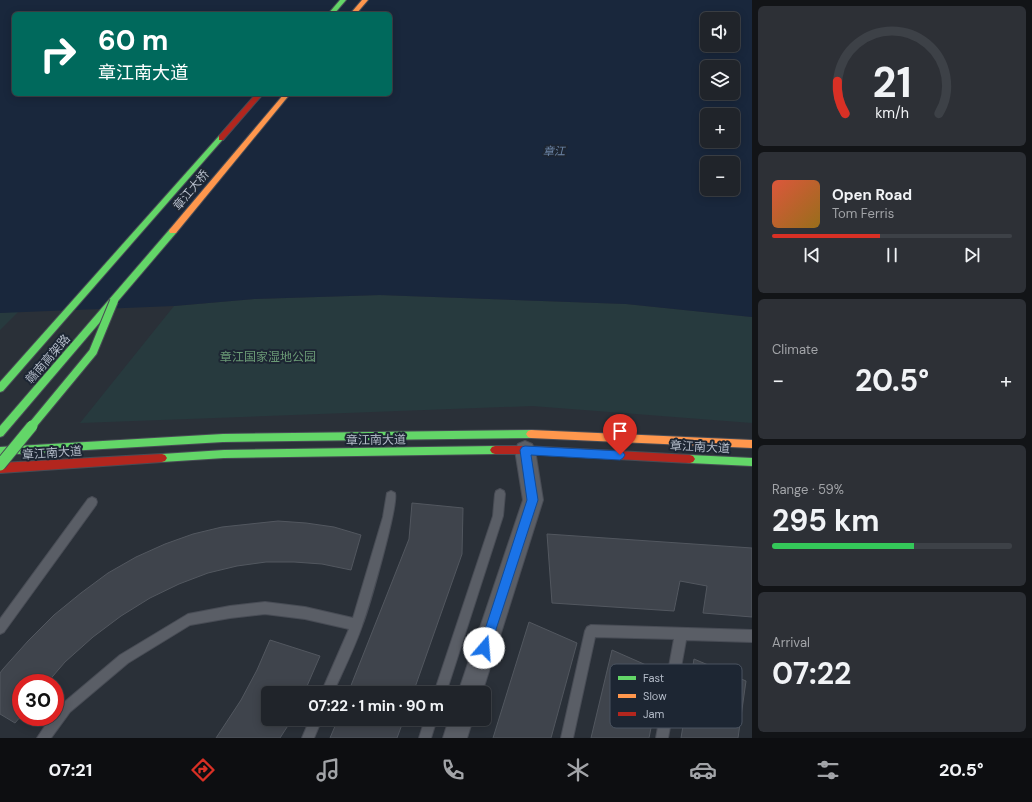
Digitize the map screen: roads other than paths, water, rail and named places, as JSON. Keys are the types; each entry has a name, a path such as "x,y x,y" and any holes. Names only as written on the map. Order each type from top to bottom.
{"main road":[{"path":"333,12 343,0"},
{"path":"355,12 365,0"},
{"name":"章江大桥","path":"83,294 258,96"},
{"name":"章江大桥","path":"114,301 285,96"},
{"path":"5,368 83,294"},
{"name":"赣南高架路","path":"0,388 83,294"},
{"path":"0,465 93,352 114,301"},
{"name":"赣南高架路","path":"0,433 114,301"},
{"name":"章江南大道","path":"0,451 223,438 519,433 752,444"},
{"name":"章江南大道","path":"0,468 224,454 525,450 752,462"}],"street":[{"path":"472,686 532,500 525,450"},
{"path":"455,738 459,726"}],"lane":[{"path":"442,686 498,516 500,494"},
{"path":"330,686 357,625 388,517 391,496"},
{"path":"0,628 92,502"},
{"path":"43,738 66,708 124,659 188,620 230,612 265,608 304,613 357,625"},
{"path":"567,738 591,631 752,636"},
{"path":"675,664 680,634"},
{"path":"308,738 313,726"},
{"path":"425,738 429,726"},
{"path":"662,738 664,728"}],"water":[{"name":"章江","path":"0,0 752,0 752,317 626,304 380,295 254,299 174,306 0,313"}],"park label":[{"name":"章江国家湿地公园","path":"268,357"}]}
